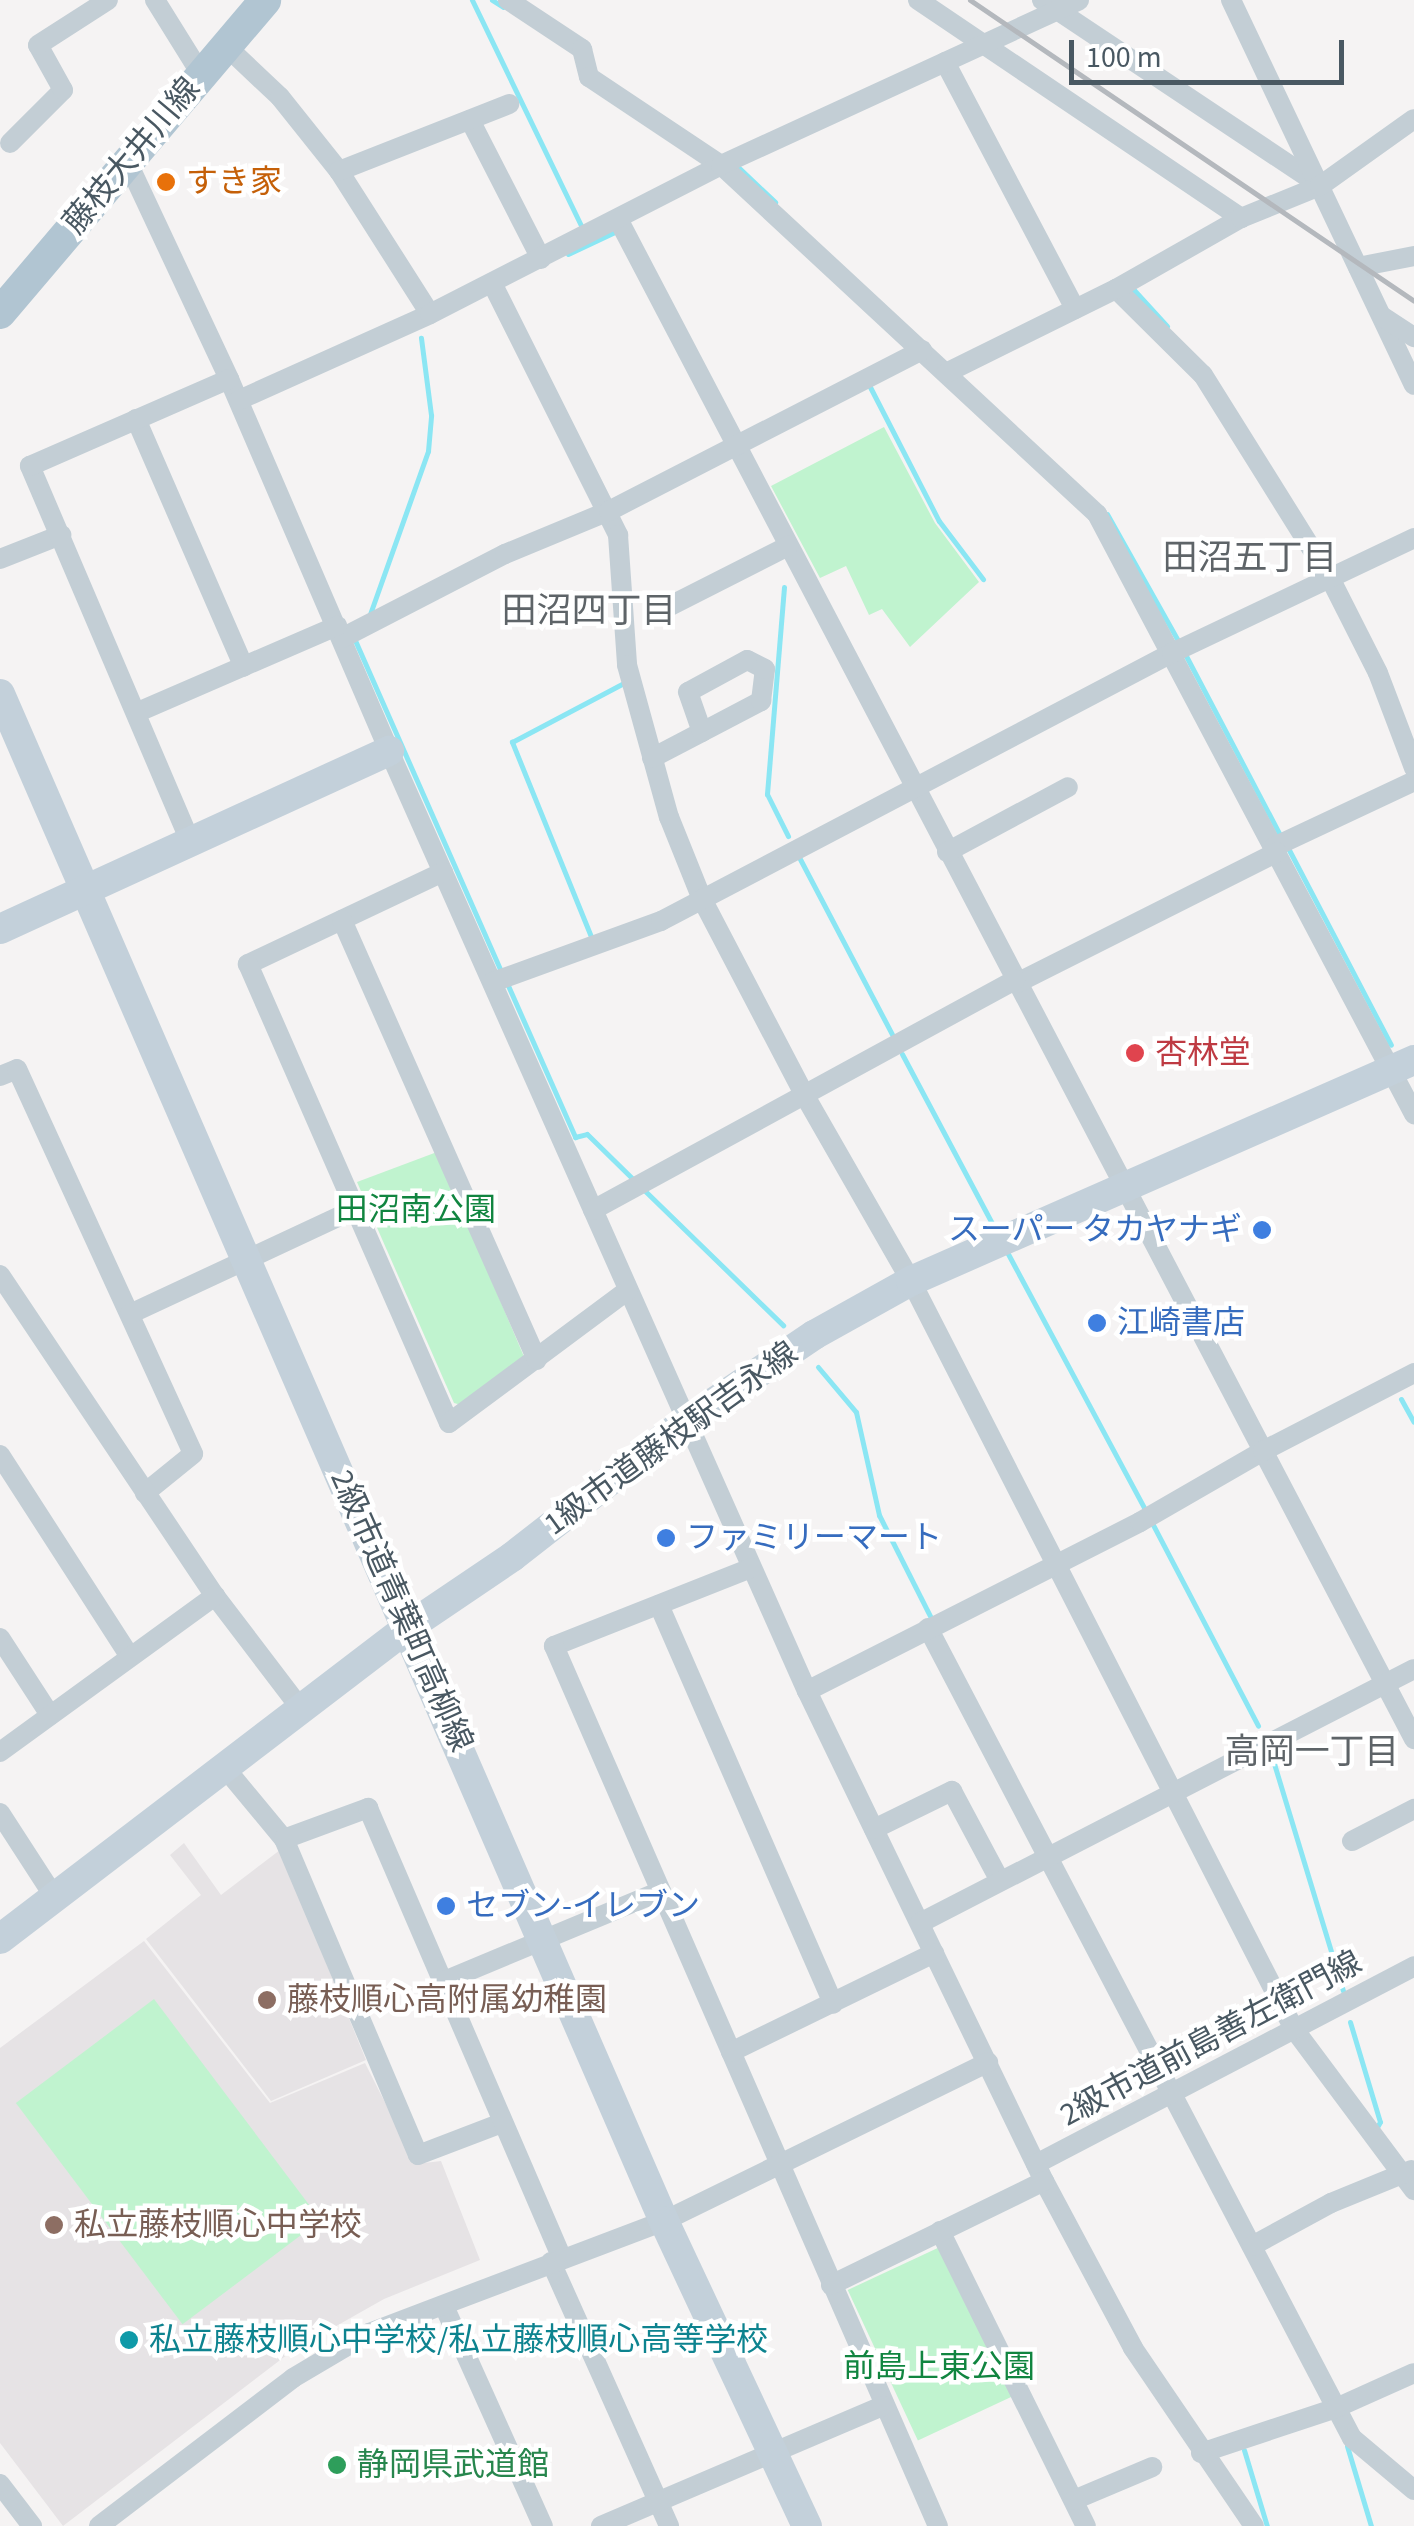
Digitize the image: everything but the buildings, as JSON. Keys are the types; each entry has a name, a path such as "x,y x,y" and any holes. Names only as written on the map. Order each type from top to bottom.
{"main road":[{"name":"藤枝大井川線","path":"0,313 266,0"}],"street":[{"path":"10,143 63,90 38,44 108,0"},
{"path":"155,0 201,74"},
{"path":"508,0 584,59 588,77 728,161 1096,514 1180,649 1281,846 1403,1065 1414,1114"},
{"path":"918,0 1242,218"},
{"path":"238,400 430,314 728,161 984,44 1050,5 1079,0"},
{"path":"1232,0 1414,385"},
{"path":"1050,5 1320,186"},
{"path":"226,46 280,98 339,171 430,314"},
{"path":"946,62 1074,309"},
{"path":"339,171 509,104"},
{"path":"946,372 1116,288 1242,218 1320,186 1414,119"},
{"path":"470,120 541,259"},
{"path":"127,160 344,632 389,751 443,872 502,979 593,1210 807,1691 1040,2173 1133,2348 1254,2526"},
{"path":"618,218 1414,1739"},
{"path":"1358,267 1414,256"},
{"path":"492,283 609,510 618,535 627,665 669,817 702,900 805,1096 912,1280 1052,1564 1294,2029 1410,2178 1331,2202 1252,2246"},
{"path":"1116,288 1203,375 1330,578 1378,673 1414,768"},
{"path":"1382,316 1414,337"},
{"path":"138,712 244,667 344,632 505,554 609,510 922,350"},
{"path":"190,841 30,466 230,379"},
{"path":"136,419 244,667"},
{"path":"0,559 61,535"},
{"path":"502,979 660,921 1180,649 1414,538"},
{"path":"660,611 788,546"},
{"name":"2級市道青葉町高柳線","path":"0,694 664,2221 807,2526"},
{"path":"652,758 702,732"},
{"path":"0,929 389,751"},
{"path":"593,1210 1016,981 1414,780"},
{"path":"947,852 1068,787"},
{"path":"443,872 248,964 450,1423 628,1290"},
{"path":"342,920 538,1360"},
{"name":"1級市道藤枝駅吉永線","path":"0,1939 408,1628 512,1557 686,1422 814,1335 912,1280 1403,1065"},
{"path":"0,1076 17,1069 193,1454 145,1493"},
{"path":"130,1314 353,1210"},
{"path":"0,1275 215,1596 300,1709"},
{"path":"807,1691 1148,1517 1263,1451 1414,1373"},
{"path":"0,1455 130,1656"},
{"path":"751,1568 554,1646 938,2526"},
{"path":"0,1752 215,1596"},
{"path":"658,1605 833,2004"},
{"path":"928,1628 1352,2438 1414,2490"},
{"path":"0,1638 50,1715"},
{"path":"920,1923 1414,1669"},
{"path":"225,1768 284,1839 418,2156 502,2123"},
{"path":"874,1829 952,1791 1000,1881"},
{"path":"284,1839 368,1808 670,2526"},
{"path":"1352,1841 1414,1809"},
{"path":"0,1813 55,1898"},
{"path":"442,1982 662,1891"},
{"path":"731,2052 934,1953"},
{"name":"2級市道前島善左衛門線","path":"831,2285 940,2231 1170,2092 1414,1966"},
{"path":"100,2526 331,2353 369,2332 664,2221 988,2062"},
{"path":"940,2231 1086,2526"},
{"path":"444,2306 543,2526"},
{"path":"1202,2453 1336,2408 1414,2373"},
{"path":"601,2526 884,2406"},
{"path":"1074,2500 1152,2466"},
{"path":"0,2484 32,2526"}],"shaded area":[{"name":"藤枝順心高附属幼稚園","path":"184,1843 221,1895 280,1850 366,2060 271,2101 146,1939 201,1895 170,1855"},
{"path":"144,1941 270,2103 365,2063 416,2164 441,2161 480,2260 384,2299 292,2351 63,2526 0,2443 0,2048"}],"green space":[{"path":"884,427 935,523 979,582 910,647 882,609 869,615 846,566 820,578 771,486"},
{"name":"田沼南公園","path":"437,1152 525,1359 465,1406 454,1403 357,1182"},
{"path":"154,1999 321,2220 183,2324 16,2103"},
{"name":"前島上東公園","path":"942,2246 1012,2396 918,2440 848,2290"}],"waterway":[{"path":"472,0 582,228"},
{"path":"492,0 503,7"},
{"path":"736,165 775,202"},
{"path":"568,254 617,231"},
{"path":"1129,292 1134,290 1167,326"},
{"path":"370,614 428,451 431,415 421,338"},
{"path":"869,385 939,521 983,579"},
{"path":"1107,514 1180,644"},
{"path":"784,587 767,794 788,836"},
{"path":"354,638 501,971"},
{"path":"1185,654 1282,839"},
{"path":"592,939 512,742 626,682"},
{"path":"1288,848 1391,1045"},
{"path":"800,859 894,1038"},
{"path":"506,981 575,1137 587,1134 634,1180"},
{"path":"902,1054 997,1233"},
{"path":"642,1188 783,1325"},
{"path":"1007,1252 1146,1511"},
{"path":"818,1367 856,1412 879,1515 931,1618"},
{"path":"1401,1399 1414,1422"},
{"path":"1151,1521 1258,1726"},
{"path":"1272,1757 1343,1990"},
{"path":"1350,2022 1380,2122 1377,2127"},
{"path":"1347,2446 1371,2526"},
{"path":"1244,2450 1267,2526"}],"railway":[{"path":"970,0 1414,301"}],"place":[{"name":"すき家","path":"166,182"},
{"name":"杏林堂","path":"1135,1053"},
{"name":"スーパー タカヤナギ","path":"1262,1230"},
{"name":"江崎書店","path":"1097,1323"},
{"name":"ファミリーマート","path":"666,1538"},
{"name":"セブン-イレブン","path":"446,1906"},
{"name":"藤枝順心高附属幼稚園","path":"267,2000"},
{"name":"私立藤枝順心中学校","path":"54,2225"},
{"name":"私立藤枝順心中学校/私立藤枝順心高等学校","path":"129,2340"},
{"name":"静岡県武道館","path":"337,2465"}],"district":[{"name":"田沼五丁目","path":"1250,558"},
{"name":"田沼四丁目","path":"589,611"},
{"name":"高岡一丁目","path":"1312,1752"}]}
